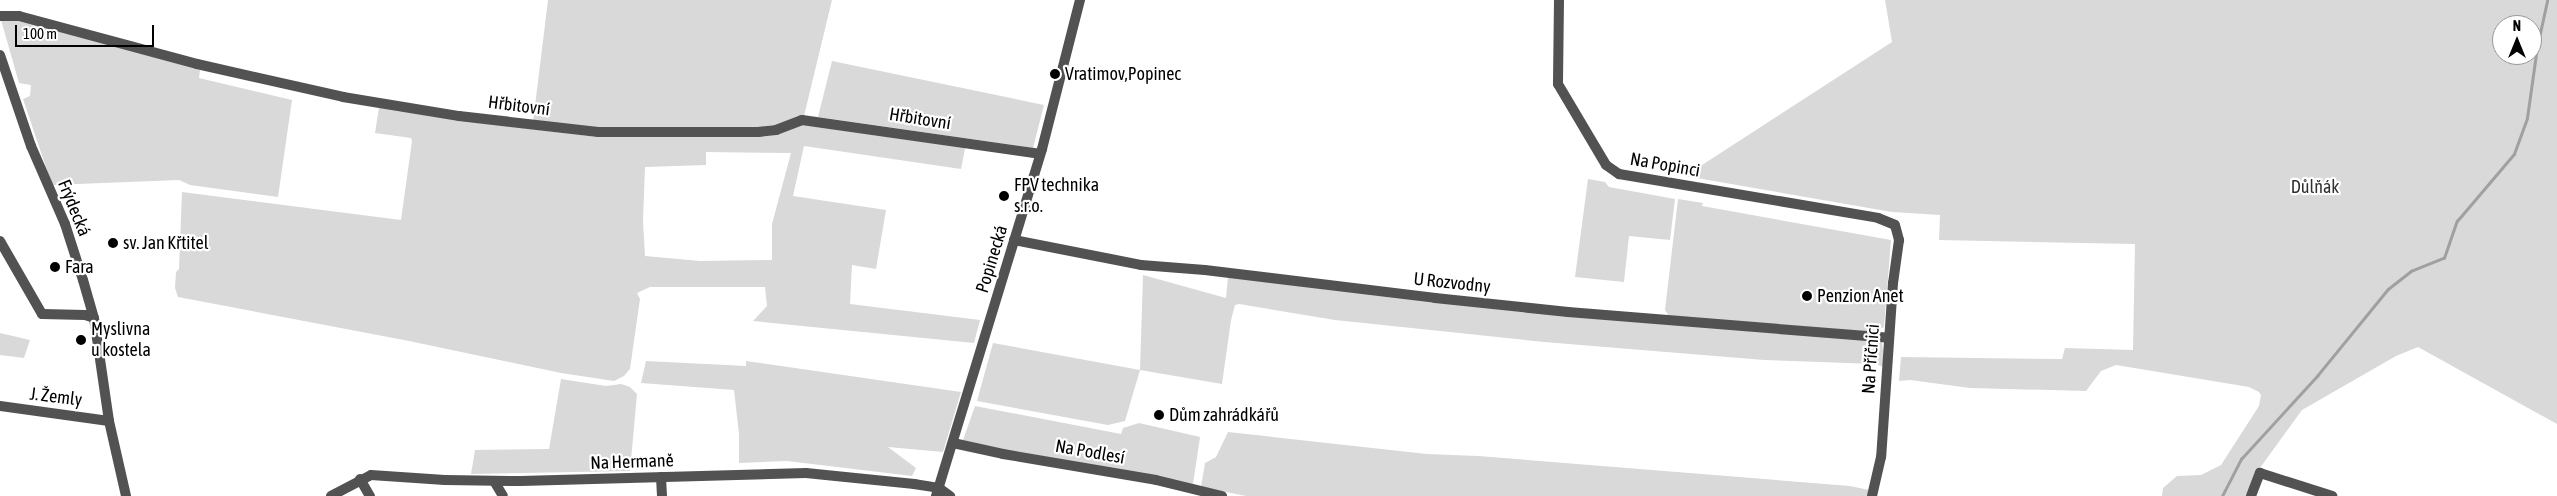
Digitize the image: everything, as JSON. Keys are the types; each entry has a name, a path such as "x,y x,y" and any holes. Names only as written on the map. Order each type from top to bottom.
{"street":[{"name":"Popinecká","path":"938,492 1040,154 1080,0"},
{"name":"Na Popinci","path":"1559,0 1558,84 1606,165 1618,174 1878,218 1895,224"},
{"name":"Hřbitovní","path":"0,16 19,16 197,64 343,97 459,116 598,132 758,132 776,130 802,120 1040,154"},
{"name":"Frýdecká","path":"0,55 31,146 64,224 94,318 109,421 126,496"},
{"name":"Na Příčnici","path":"1872,496 1881,457 1893,283 1899,240 1895,224"},
{"name":"U Rozvodny","path":"1014,240 1141,265 1205,270 1435,298 1568,312 1889,338"},
{"path":"0,241 42,314 85,315 94,318"},
{"name":"J. Žemly","path":"0,406 109,421"},
{"name":"Na Podlesí","path":"953,443 1003,454 1182,485 1222,496"},
{"name":"Na Hermaně","path":"331,496 360,479 371,475 494,481 806,473 914,484 938,492"},
{"path":"2251,496 2260,473 2332,496"},
{"path":"661,477 662,496"},
{"path":"360,479 370,496"},
{"path":"494,481 503,496"},
{"path":"938,492 950,496"}],"green space":[{"path":"548,0 832,0 804,116 966,144 961,169 804,146 793,196 886,210 876,269 852,265 850,304 980,320 974,343 753,321 767,306 765,287 650,287 637,293 640,299 630,369 624,376 614,381 561,373 409,341 178,297 175,288 176,272 179,269 182,192 401,220 412,141 411,138 375,133 379,107 457,120 597,137 721,135 597,129 533,122","holes":["706,152 791,153 772,224 772,260 700,261 645,256 643,221 645,167 706,165"]},
{"name":"Důlňák","path":"1885,0 2557,0 2557,424 2418,347 2396,356 2302,410 2257,472 2246,496 2162,496 2163,488 2177,476 2201,475 2221,465 2259,406 2261,395 2259,392 2249,387 2116,365 2101,371 2086,391 1970,388 1910,380 1899,381 1901,357 2062,359 2065,348 2133,350 2135,244 1939,240 1940,215 1892,212 1685,176 1892,42"},
{"path":"1,20 21,20 200,70 199,78 292,100 278,197 190,185 179,180 52,185 23,99 30,96 31,85 19,83"},
{"path":"832,61 1044,105 1033,148 818,117"},
{"path":"1588,179 1605,182 1609,187 1675,199 1670,240 1629,236 1624,282 1575,277"},
{"path":"1678,199 1703,203 1702,206 1891,240 1884,327 1875,332 1669,316 1665,310"},
{"path":"1143,275 1226,298 1228,277 1882,342 1885,365 1884,367 1875,364 1764,360 1544,342 1335,320 1239,304 1235,305 1231,320 1222,384 1140,370"},
{"path":"0,333 30,340 24,358 0,355"},
{"path":"993,343 1140,370 1125,421 1108,425 977,401"},
{"path":"646,361 746,366 746,361 961,392 943,452 888,447 916,468 912,476 787,461 739,463 739,434 734,390 641,383"},
{"path":"561,379 606,386 621,384 630,387 637,394 630,471 471,474 475,450 549,449"},
{"path":"975,406 1121,434 1123,428 1139,423 1200,437 1193,484 1003,450 963,440"},
{"path":"1228,432 1427,454 1478,456 1850,486 1869,490 1867,496 1246,496 1201,487 1205,463 1216,457"}],"waterway":[{"path":"2222,496 2241,459 2317,376 2388,289 2411,271 2444,258 2457,221 2514,154 2527,118 2537,47 2547,1"}],"place":[{"name":"Vratimov,Popinec","path":"1055,74"},
{"name":"FPV technika s.r.o.","path":"1004,196"},
{"name":"sv. Jan Křtitel","path":"113,243"},
{"name":"Fara","path":"55,267"},
{"name":"Penzion Anet","path":"1807,296"},
{"name":"Myslivna u kostela","path":"81,340"},
{"name":"Dům zahrádkářů","path":"1159,415"}]}
